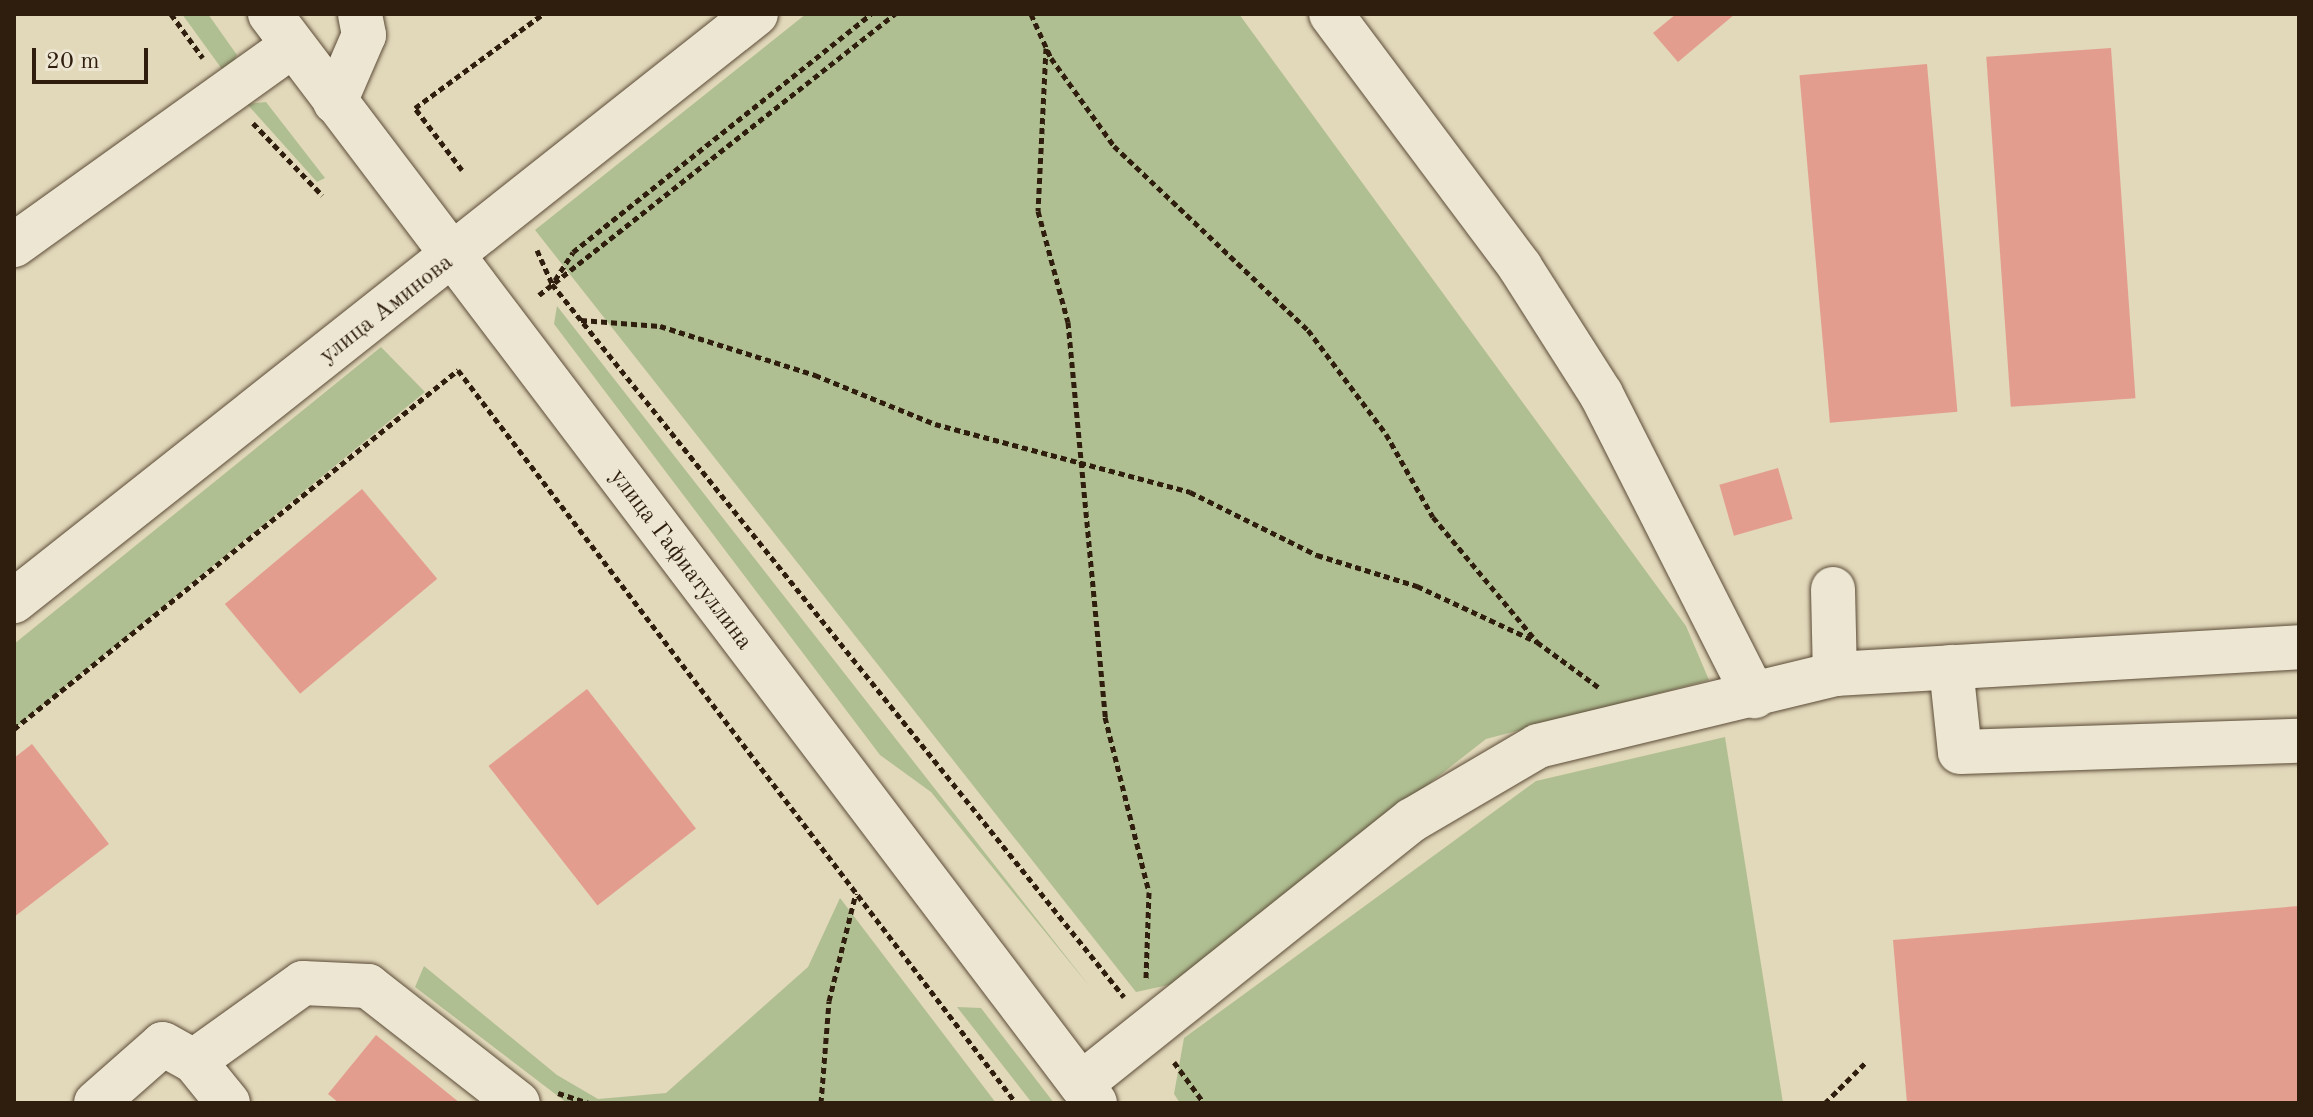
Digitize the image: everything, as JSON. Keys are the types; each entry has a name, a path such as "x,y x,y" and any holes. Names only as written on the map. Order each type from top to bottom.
{"street":[{"path":"335,102 364,35 360,14"},
{"name":"улица Аминова","path":"14,601 451,259 756,14"},
{"path":"1331,14 1520,267 1601,394 1754,696"},
{"path":"14,245 282,30"},
{"name":"улица Гафиатуллина","path":"282,30 451,259 1088,1094"},
{"path":"1833,589 1835,674"},
{"path":"1088,1094 1143,1020 1412,820 1538,746 1835,674 2299,647"},
{"path":"1951,667 1960,752 2299,741"},
{"path":"194,1061 303,983 368,986 518,1103"},
{"path":"96,1103 163,1044 194,1061 228,1103"}],"path":[{"path":"462,170 415,108 543,14"},
{"path":"552,284 573,252 871,14"},
{"path":"539,295 895,14"},
{"path":"1031,14 1046,48 1114,146 1308,330 1386,434 1433,517 1537,642"},
{"path":"1046,48 1038,211 1068,322 1105,717 1149,892 1149,969 1143,1020"},
{"path":"537,250 552,284 1143,1020 1204,1103"},
{"path":"581,320 660,326 815,375 935,424 1080,466 1190,492 1317,555 1417,586 1537,642 1644,721"},
{"path":"14,729 458,370 1016,1103"},
{"path":"821,1103 829,1001 856,893"},
{"path":"1825,1103 1865,1063"}],"green space":[{"path":"182,14 208,14 237,55 227,76"},
{"path":"806,14 1239,14 1686,626 1709,680 1486,739 1173,984 1136,992 535,230"},
{"path":"266,102 325,178 317,182 247,104"},
{"path":"557,306 1090,987 931,792 880,755 554,324"},
{"path":"381,347 425,392 14,729 14,644"},
{"path":"1725,737 1783,1103 1180,1103 1174,1094 1184,1038 1536,781"},
{"path":"840,898 996,1103 567,1103 415,987 424,966 557,1075 598,1099 666,1093 808,967"},
{"path":"957,1007 981,1008 1054,1103 1032,1103"}],"building":[{"path":"1676,14 1735,14 1678,62 1653,33"},
{"path":"2111,48 2135,398 2011,407 1986,57"},
{"path":"1927,64 1957,412 1830,423 1799,75"},
{"path":"1778,468 1793,519 1734,536 1719,485"},
{"path":"362,489 437,579 300,694 225,604"},
{"path":"587,689 696,828 597,905 488,766"},
{"path":"32,744 109,844 14,917 14,758"},
{"path":"2299,906 2299,1103 1907,1103 1893,940"},
{"path":"376,1035 460,1103 339,1103 328,1094"}]}
